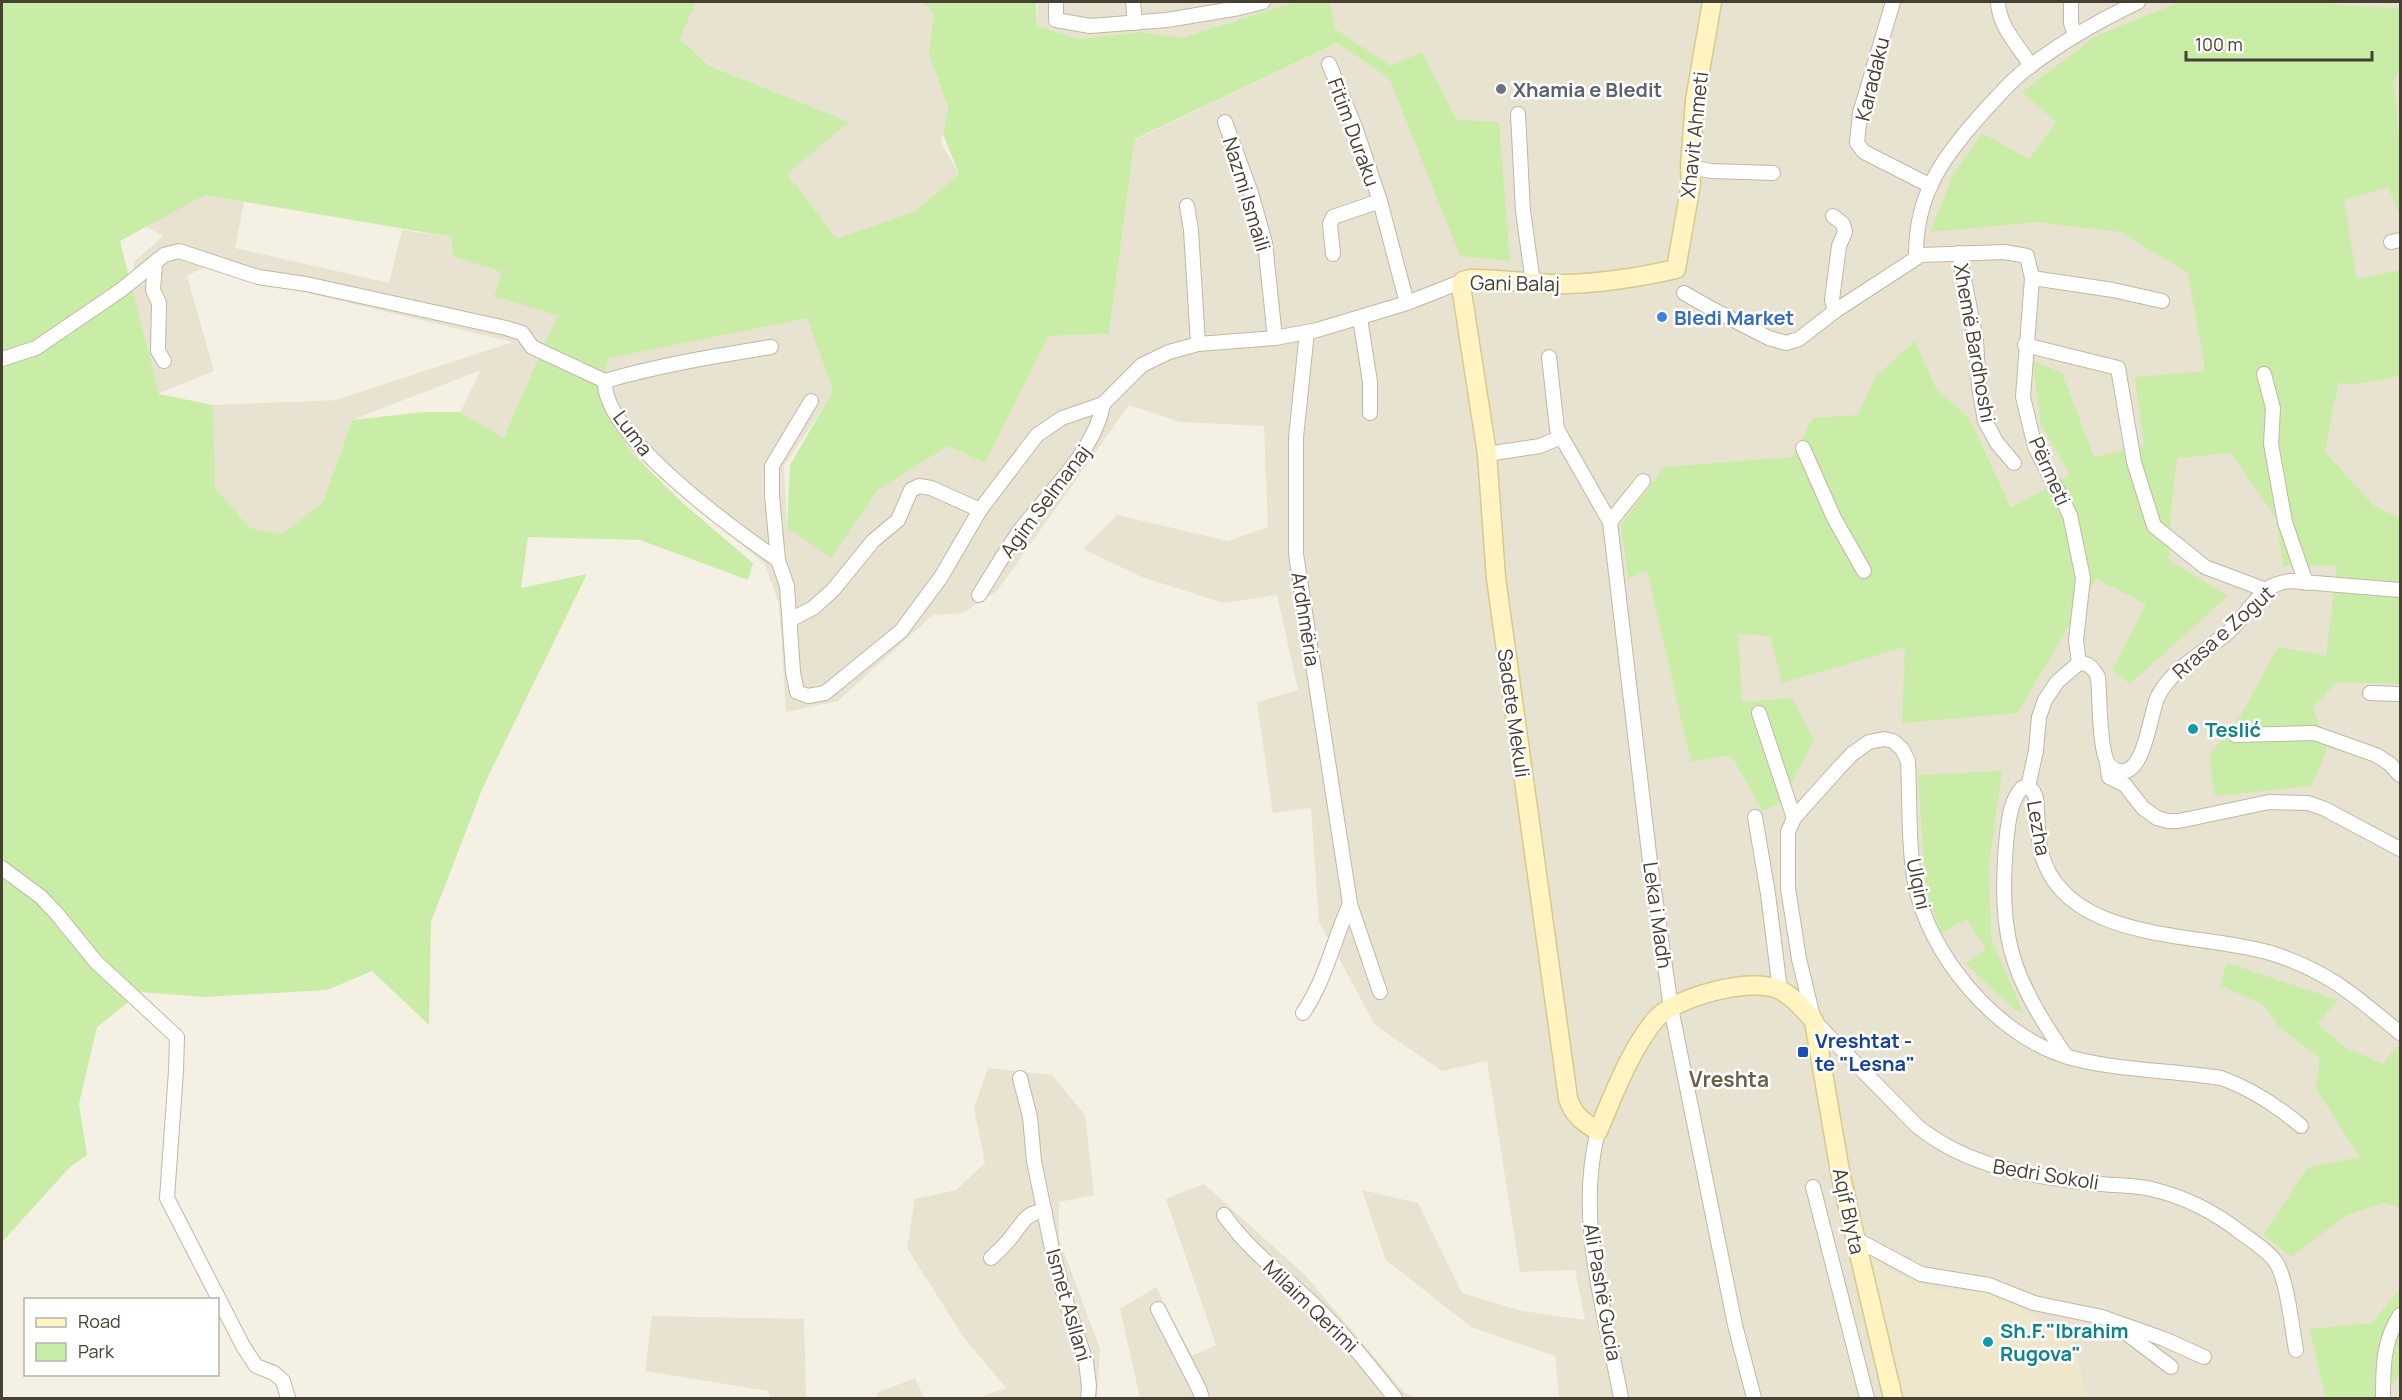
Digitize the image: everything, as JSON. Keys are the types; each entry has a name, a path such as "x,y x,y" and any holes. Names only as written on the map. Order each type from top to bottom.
{"street":[{"path":"1056,2 1056,20 1090,26 1135,23 1239,8 1263,2"},
{"path":"1134,2 1135,23"},
{"name":"Xhavit Ahmeti","path":"1676,269 1691,184 1690,167 1696,90 1712,2"},
{"name":"Karadaku","path":"1893,2 1860,113 1857,142 1864,153 1931,186"},
{"path":"1998,2 2003,25 2031,66"},
{"path":"2071,2 2071,23 2075,36"},
{"path":"1916,257 1917,224 1937,169 1964,134 2002,92 2031,66 2075,36 2138,2"},
{"name":"Fitim Duraku","path":"1329,64 1355,127 1380,201 1407,303"},
{"path":"1518,114 1523,211 1533,283"},
{"name":"Nazmi Ismaili","path":"1225,122 1251,193 1265,243 1275,338"},
{"path":"1690,167 1711,171 1773,173"},
{"name":"Fitim Duraku","path":"1333,254 1330,224 1333,217 1380,201"},
{"path":"1187,206 1191,230 1198,344"},
{"path":"1833,216 1843,224 1845,232 1839,246 1835,273 1832,300 1835,311"},
{"path":"2,359 36,348 121,290 164,255 178,251 258,278 306,284 506,328 522,333 532,347 605,381 690,360 771,347"},
{"path":"1684,292 1769,338 1786,343 1799,339 1835,311 1916,257 2004,252 2027,256 2032,278 2113,290 2162,301"},
{"name":"Xhemë Bardhoshi","path":"1959,253 1976,339 1979,387 1985,420 1997,442 2014,462"},
{"path":"155,262 153,290 159,303 158,351 164,361"},
{"name":"Gani Balaj","path":"1103,404 1142,365 1168,352 1198,344 1275,338 1307,332 1407,303 1463,281 1477,279 1566,284 1627,279 1676,269"},
{"name":"Përmeti","path":"2032,278 2025,345 2024,397 2035,447 2070,515 2083,578 2076,640 2079,663"},
{"name":"Sadete Mekuli","path":"1463,281 1461,293 1487,454 1496,578 1568,1098 1578,1118 1598,1131"},
{"path":"1360,318 1370,382 1370,413"},
{"name":"Ardhmëria","path":"1307,332 1296,437 1296,554 1322,710 1350,904 1380,992"},
{"path":"2025,345 2118,368 2134,462 2154,526 2205,567 2266,590"},
{"name":"Leka i Madh","path":"1549,357 1557,429 1610,522 1650,862 1671,1008 1735,1325 1754,1398"},
{"path":"2264,374 2273,408 2271,444 2285,522 2306,583"},
{"name":"Luma","path":"605,381 613,408 628,432 655,462 746,538 778,560"},
{"path":"811,401 772,466 772,496 778,560 787,586 793,672 797,692 808,696 825,693 901,631 941,577 980,510 1037,435 1062,418 1103,404"},
{"name":"Agim Selmanaj","path":"979,595 1020,532 1090,441 1100,419 1103,404"},
{"path":"1487,454 1540,446 1561,437"},
{"path":"1803,448 1834,518 1864,571"},
{"path":"1610,522 1643,481"},
{"path":"790,620 813,608 833,590 873,541 898,520 911,490 919,486 931,488 980,510"},
{"name":"Rrasa e Zogut","path":"2107,763 2122,772 2130,770 2144,747 2158,696 2171,678 2227,633 2266,590 2279,582 2358,585 2400,590"},
{"path":"2028,788 2036,752 2039,717 2045,700 2057,682 2079,663 2087,663 2098,677 2104,749 2109,777 2125,785 2143,808 2157,818 2179,821 2268,802 2308,803 2325,809 2400,849"},
{"path":"2370,693 2400,694"},
{"path":"1759,713 1794,818 1788,832 1788,888 1799,959 1814,1021"},
{"path":"2235,735 2314,733 2376,755 2390,764 2400,775"},
{"name":"Ulqini","path":"1794,818 1852,754 1869,742 1884,739 1893,741 1902,749 1908,761 1915,883 1929,927 1959,973 1990,1010 2012,1029 2066,1056 2089,1062 2221,1078 2242,1085 2262,1096 2301,1126"},
{"name":"Lezha","path":"2066,1056 2045,1024 2015,964 2008,938 2004,905 2004,866 2008,828 2015,798 2022,788 2033,791 2036,798 2041,853 2049,872 2060,889 2075,903 2114,923 2240,945 2304,965 2349,990 2400,1033"},
{"path":"1755,817 1768,894 1780,990 1797,1002 1814,1021"},
{"path":"2,868 41,897 96,962 177,1036 167,1198 218,1298"},
{"path":"1303,1013 1316,995 1350,904"},
{"name":"Ali Pashë Gucia","path":"1621,1398 1592,1253 1590,1190 1593,1150 1598,1131 1612,1098 1644,1037 1657,1018 1671,1008 1696,996 1742,986 1767,985 1780,990"},
{"name":"Aqif Blyta","path":"1814,1021 1831,1125 1854,1238 1893,1398"},
{"name":"Bedri Sokoli","path":"1814,1021 1917,1126 1936,1141 1958,1153 1984,1164 2016,1173 2155,1190 2181,1199 2229,1223 2275,1261 2282,1275 2296,1350"},
{"path":"2034,1042 2043,1036 2045,1024"},
{"name":"Ismet Asllani","path":"1020,1078 1030,1117 1034,1161 1063,1292 1086,1362 1088,1398"},
{"path":"1813,1187 1867,1398"},
{"path":"991,1258 1013,1235 1023,1219 1032,1214 1045,1212"},
{"name":"Milaim Qerimi","path":"1224,1215 1241,1239 1312,1303 1363,1356 1395,1398"},
{"path":"1854,1238 1921,1274 1989,1285 2034,1302 2102,1317 2164,1339 2204,1357"},
{"path":"219,1299 256,1366 274,1372 283,1381 288,1398"},
{"path":"1158,1309 1202,1398"},
{"path":"2383,1398 2386,1344 2391,1329 2400,1315"},
{"path":"2102,1317 2171,1366"}],"shaded area":[{"path":"696,2 922,2 934,14 1004,59 1138,32 1080,39 1037,26 1038,2 1294,2 1182,38 1174,72 930,55 948,107 941,143 959,174 915,211 837,246 786,174 848,122 711,66 680,39"},
{"path":"1330,2 2400,2 2400,1398 1559,1398 1555,1356 1471,1327 1386,1260 1362,1190 1418,1203 1462,1293 1522,1311 1585,1320 1575,1270 1520,1272 1487,1061 1442,1071 1375,1025 1319,922 1311,808 1273,813 1257,702 1298,690 1277,595 1223,603 1142,577 1083,549 1117,515 1228,541 1268,527 1264,426 1180,422 1129,405 997,591 963,613 933,615 838,701 786,712 779,604 765,564 629,450 598,392 495,458 453,427 481,370 352,420 323,502 283,535 250,528 214,488 213,405 336,400 513,342 203,268 187,276 214,371 140,401 132,354 134,262 163,236 112,208 205,195 244,202 235,248 389,283 402,230 452,237 571,295 652,348 807,317 834,391 784,466 787,528 831,558 878,490 948,446 985,463 1049,336 1109,334 1135,140 1337,43"},
{"path":"988,1068 1052,1075 1085,1115 1094,1195 1059,1202 1059,1239 1100,1349 1097,1398 978,1398 1006,1388 965,1339 907,1248 915,1199 956,1190 985,1163 974,1108"},
{"path":"1204,1184 1306,1276 1405,1393 1418,1398 1140,1398 1120,1309 1156,1287 1192,1356 1216,1345 1166,1199"},
{"path":"1864,1250 1894,1273 1936,1289 1991,1292 2074,1340 2087,1398 1902,1398"},
{"path":"652,1316 804,1319 806,1398 771,1398 768,1391 645,1371"},
{"path":"915,1378 924,1398 878,1398 877,1393"}],"green space":[{"path":"2,2 696,2 680,39 710,66 849,122 787,174 837,239 915,211 959,174 943,134 948,107 929,54 934,14 922,2 1036,2 1037,26 1080,39 1138,32 1182,38 1294,2 1330,2 1335,29 1391,66 1422,52 1457,120 1499,122 1510,261 1460,256 1389,78 1337,43 1135,139 1109,334 1049,336 985,463 948,446 878,490 831,558 787,528 790,465 833,391 807,318 609,358 598,392 629,450 684,504 753,563 748,580 640,540 528,537 521,588 587,574 483,787 431,922 429,1025 372,971 327,990 205,997 141,992 97,1027 79,1104 87,1155 69,1168 2,1242","holes":["205,195 452,237 453,256 502,272 494,296 559,316 548,336 504,438 460,412 423,412 352,420 323,502 283,534 250,528 215,488 213,405 159,394 120,241"]},
{"path":"2180,2 2335,2 2335,5 2400,8 2400,70 2394,81 2400,149 2400,217 2388,187 2344,200 2357,279 2400,270 2400,376 2356,384 2338,383 2325,452 2374,506 2400,518 2400,684 2337,682 2313,707 2327,750 2311,786 2215,796 2209,756 2242,713 2278,647 2326,656 2337,566 2283,566 2276,518 2231,453 2177,458 2171,510 2169,560 2228,596 2130,684 2112,670 2146,604 2096,579 2018,713 1902,723 1905,647 1782,683 1770,636 1738,634 1742,702 1792,698 1814,740 1781,802 1763,811 1731,755 1691,762 1647,570 1628,579 1621,525 1664,467 1792,457 1813,418 1858,415 1876,376 1915,341 1936,389 1969,418 2011,508 2070,475 2041,425 2033,361 2062,373 2094,457 2144,446 2135,377 2205,371 2188,273 2121,232 2036,222 1930,232 1954,173 1982,133 2029,159 2056,122 2022,92 2096,36"},
{"path":"2002,771 1989,864 1991,939 2023,1012 2014,1009 1966,964 1986,949 1967,919 1941,933 1926,892 1918,775"},
{"path":"2227,963 2338,1000 2317,1024 2346,1048 2383,1064 2397,1046 2400,1048 2400,1208 2384,1203 2347,1215 2291,1257 2263,1235 2307,1168 2360,1157 2316,1089 2320,1058 2279,1027 2264,1005 2220,985"},
{"path":"2400,1289 2400,1374 2381,1398 2320,1398 2325,1395 2309,1329 2372,1323"}],"place":[{"name":"Xhamia e Bledit","path":"1501,89"},
{"name":"Bledi Market","path":"1662,317"},
{"name":"Teslić","path":"2193,729"},
{"name":"Vreshtat - te \"Lesna\"","path":"1803,1052"},
{"name":"Sh.F.\"Ibrahim Rugova\"","path":"1988,1342"}],"district":[{"name":"Vreshta","path":"1729,1079"}]}
